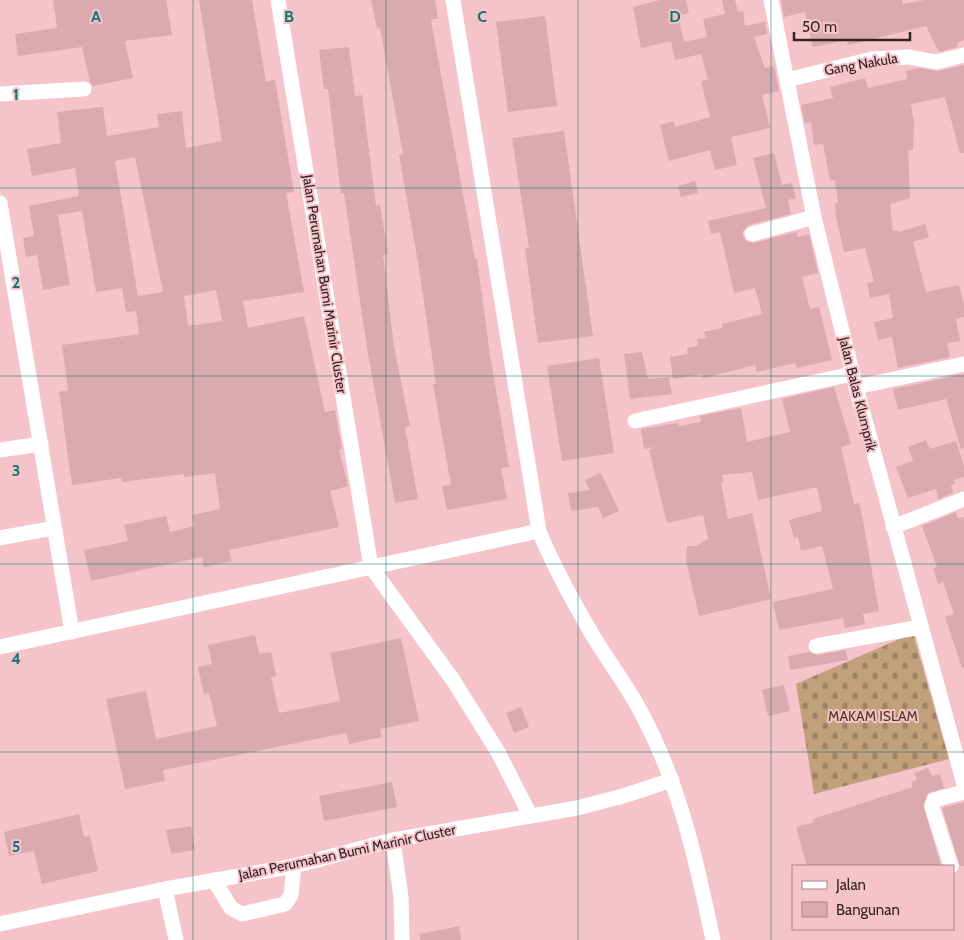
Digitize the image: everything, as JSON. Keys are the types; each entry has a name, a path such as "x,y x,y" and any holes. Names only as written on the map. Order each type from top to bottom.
{"street":[{"name":"Jalan Perumahan Bumi Marinir Cluster","path":"278,0 371,567 453,680 498,752 530,815"},
{"path":"453,0 539,531 547,551 589,630 644,716 672,780 694,851 713,940"},
{"name":"Jalan Balas Klumprik","path":"771,0 814,217 854,381 893,527 960,753 964,784"},
{"name":"Gang Nakula","path":"787,80 872,59 909,57 936,62 964,55"},
{"path":"0,94 84,89"},
{"path":"0,204 72,632"},
{"path":"752,234 814,217"},
{"path":"635,421 854,381 964,364"},
{"path":"0,450 40,444"},
{"path":"893,527 964,499"},
{"path":"0,538 54,528"},
{"path":"0,647 539,531"},
{"path":"816,646 922,627"},
{"name":"Jalan Perumahan Bumi Marinir Cluster","path":"0,924 165,889 294,866 393,840 578,808 672,780"},
{"path":"950,865 932,807 934,800 964,792"},
{"path":"393,840 401,897 402,940"},
{"path":"214,880 231,908 242,914 285,904 291,894 294,866"},
{"path":"165,889 176,940"}],"green space":[{"name":"MAKAM ISLAM","path":"913,633 949,759 814,794 796,684"}],"building":[{"path":"53,0 166,0 172,35 125,41 133,78 93,86 90,82 82,47 18,56 15,34 57,28"},
{"path":"199,0 252,0 266,82 275,80 294,192 286,193 304,292 243,301 248,328 304,316 325,412 335,410 342,449 339,449 348,486 330,491 339,527 229,550 232,561 204,567 202,557 91,581 84,550 128,541 124,525 166,516 170,532 195,526 192,515 220,509 215,473 184,477 184,474 122,482 121,478 72,485 59,392 68,390 62,345 139,334 136,311 126,312 122,288 96,292 82,211 58,215 70,285 43,290 37,255 26,257 23,238 34,236 29,206 79,196 75,168 32,176 27,149 61,143 57,112 103,107 107,136 159,127 157,114 182,111 186,148 222,141","holes":["135,157 163,292 138,296 115,161","216,290 222,321 188,326 184,296"]},
{"path":"371,0 435,0 438,18 431,20 475,259 477,259 490,355 509,467 501,468 507,499 447,510 442,486 451,485 433,384 436,384 419,268 399,155 403,154 380,28 377,29"},
{"path":"660,0 686,0 689,13 678,16 684,42 707,37 703,19 725,14 722,0 735,0 738,12 743,11 745,26 765,22 767,34 754,37 765,68 774,66 779,91 762,95 770,128 731,137 737,165 715,170 710,150 669,161 660,125 674,121 675,127 710,117 701,81 708,79 701,54 675,60 671,41 641,48 633,7"},
{"path":"781,0 902,0 903,4 925,0 964,0 964,40 957,43 958,47 939,52 926,26 848,45 847,40 813,47 805,12 784,17"},
{"path":"545,16 557,106 508,112 496,22"},
{"path":"349,47 355,96 362,95 376,206 380,205 388,254 383,255 394,346 410,426 405,427 418,499 395,503 367,348 344,193 341,194 328,89 324,89 319,50"},
{"path":"964,65 964,153 960,153 945,97 911,104 914,123 913,150 908,150 910,198 890,204 893,231 897,230 898,232 925,224 929,237 913,242 926,292 959,285 964,304 964,317 956,319 960,341 947,343 950,357 898,368 892,337 878,340 874,322 893,318 889,294 870,298 867,283 874,282 865,248 844,252 836,217 835,203 838,203 835,180 830,180 823,144 814,145 811,122 805,123 801,105 833,98 830,87 865,78 868,88 907,79 906,71 918,68 938,71"},
{"path":"564,131 593,336 538,343 525,248 529,248 512,138"},
{"path":"774,153 782,185 792,183 796,198 788,200 791,214 749,225 743,231 743,236 746,241 754,243 796,232 798,237 809,234 818,273 802,277 810,309 819,307 832,360 797,368 795,363 757,372 755,365 703,378 702,374 673,379 670,357 688,354 687,348 698,346 697,339 706,338 704,332 722,328 722,324 762,314 755,288 734,293 720,232 711,234 708,221 766,208 753,158"},
{"path":"695,181 698,193 681,197 678,186"},
{"path":"642,352 648,379 669,377 672,394 630,399 624,354"},
{"path":"599,358 614,453 562,461 547,366"},
{"path":"964,374 964,448 961,449 946,399 898,410 893,389"},
{"path":"834,387 851,444 841,447 854,504 859,503 862,515 879,611 863,614 865,624 845,628 843,618 779,630 773,602 833,589 822,546 801,551 798,537 794,538 789,520 822,511 817,487 758,500 752,472 722,475 724,482 721,483 728,519 752,513 771,599 699,616 686,561 687,546 696,546 708,539 703,515 667,523 649,450 655,447 644,449 641,429 678,423 679,426 701,422 700,416 741,408 747,442 790,432 782,399"},
{"path":"926,440 930,449 956,441 964,466 964,477 954,480 955,484 951,485 953,493 938,499 936,489 908,498 896,467 913,461 908,447"},
{"path":"601,473 619,511 603,518 598,507 571,511 568,493 590,490 585,480"},
{"path":"956,512 958,519 964,517 964,667 962,668 945,617 954,614 943,582 938,584 933,568 937,567 922,526"},
{"path":"255,635 259,654 271,652 276,676 271,677 279,713 340,701 330,653 401,638 419,721 380,729 382,737 349,744 346,733 163,770 165,781 125,789 106,699 146,691 156,739 217,726 209,693 204,694 198,667 212,664 208,645"},
{"path":"846,650 848,660 790,670 788,656 809,652 818,655"},
{"path":"784,685 790,711 768,716 762,690"},
{"path":"521,707 529,727 514,733 506,713"},
{"path":"928,768 932,776 940,774 944,788 928,793 923,805 941,865 807,865 796,827 814,822 813,819 913,787 911,782 917,780 914,773"},
{"path":"392,782 397,807 324,821 319,796"},
{"path":"964,802 964,866 960,866 942,808"},
{"path":"79,814 84,837 90,836 98,871 42,884 34,851 9,856 4,832"},
{"path":"191,826 195,850 171,854 166,830"},
{"path":"459,926 461,940 420,940 420,934"}]}
